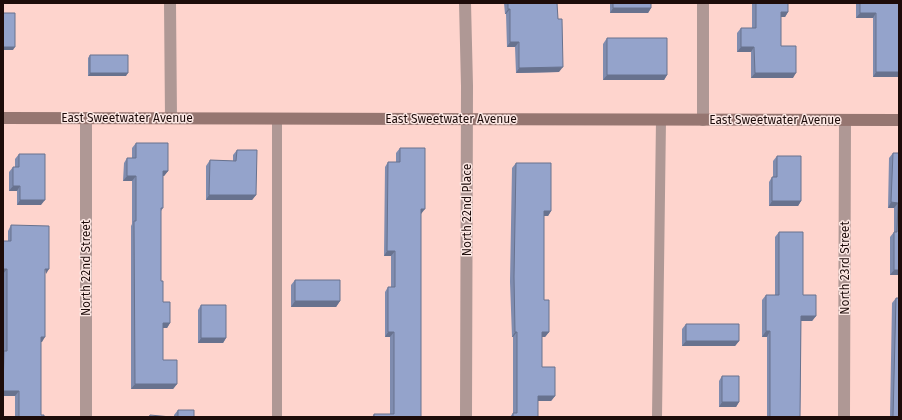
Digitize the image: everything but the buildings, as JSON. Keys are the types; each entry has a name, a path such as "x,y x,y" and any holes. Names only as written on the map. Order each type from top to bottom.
{"street":[{"path":"170,3 172,118"},
{"name":"North 22nd Place","path":"465,3 467,120 466,417"},
{"path":"703,3 703,120"},
{"name":"East Sweetwater Avenue","path":"3,118 899,120"},
{"name":"North 22nd Street","path":"86,118 86,417"},
{"name":"North 23rd Street","path":"844,417 845,120"}],"lane":[{"path":"277,119 277,417"},
{"path":"657,417 661,120"}]}
